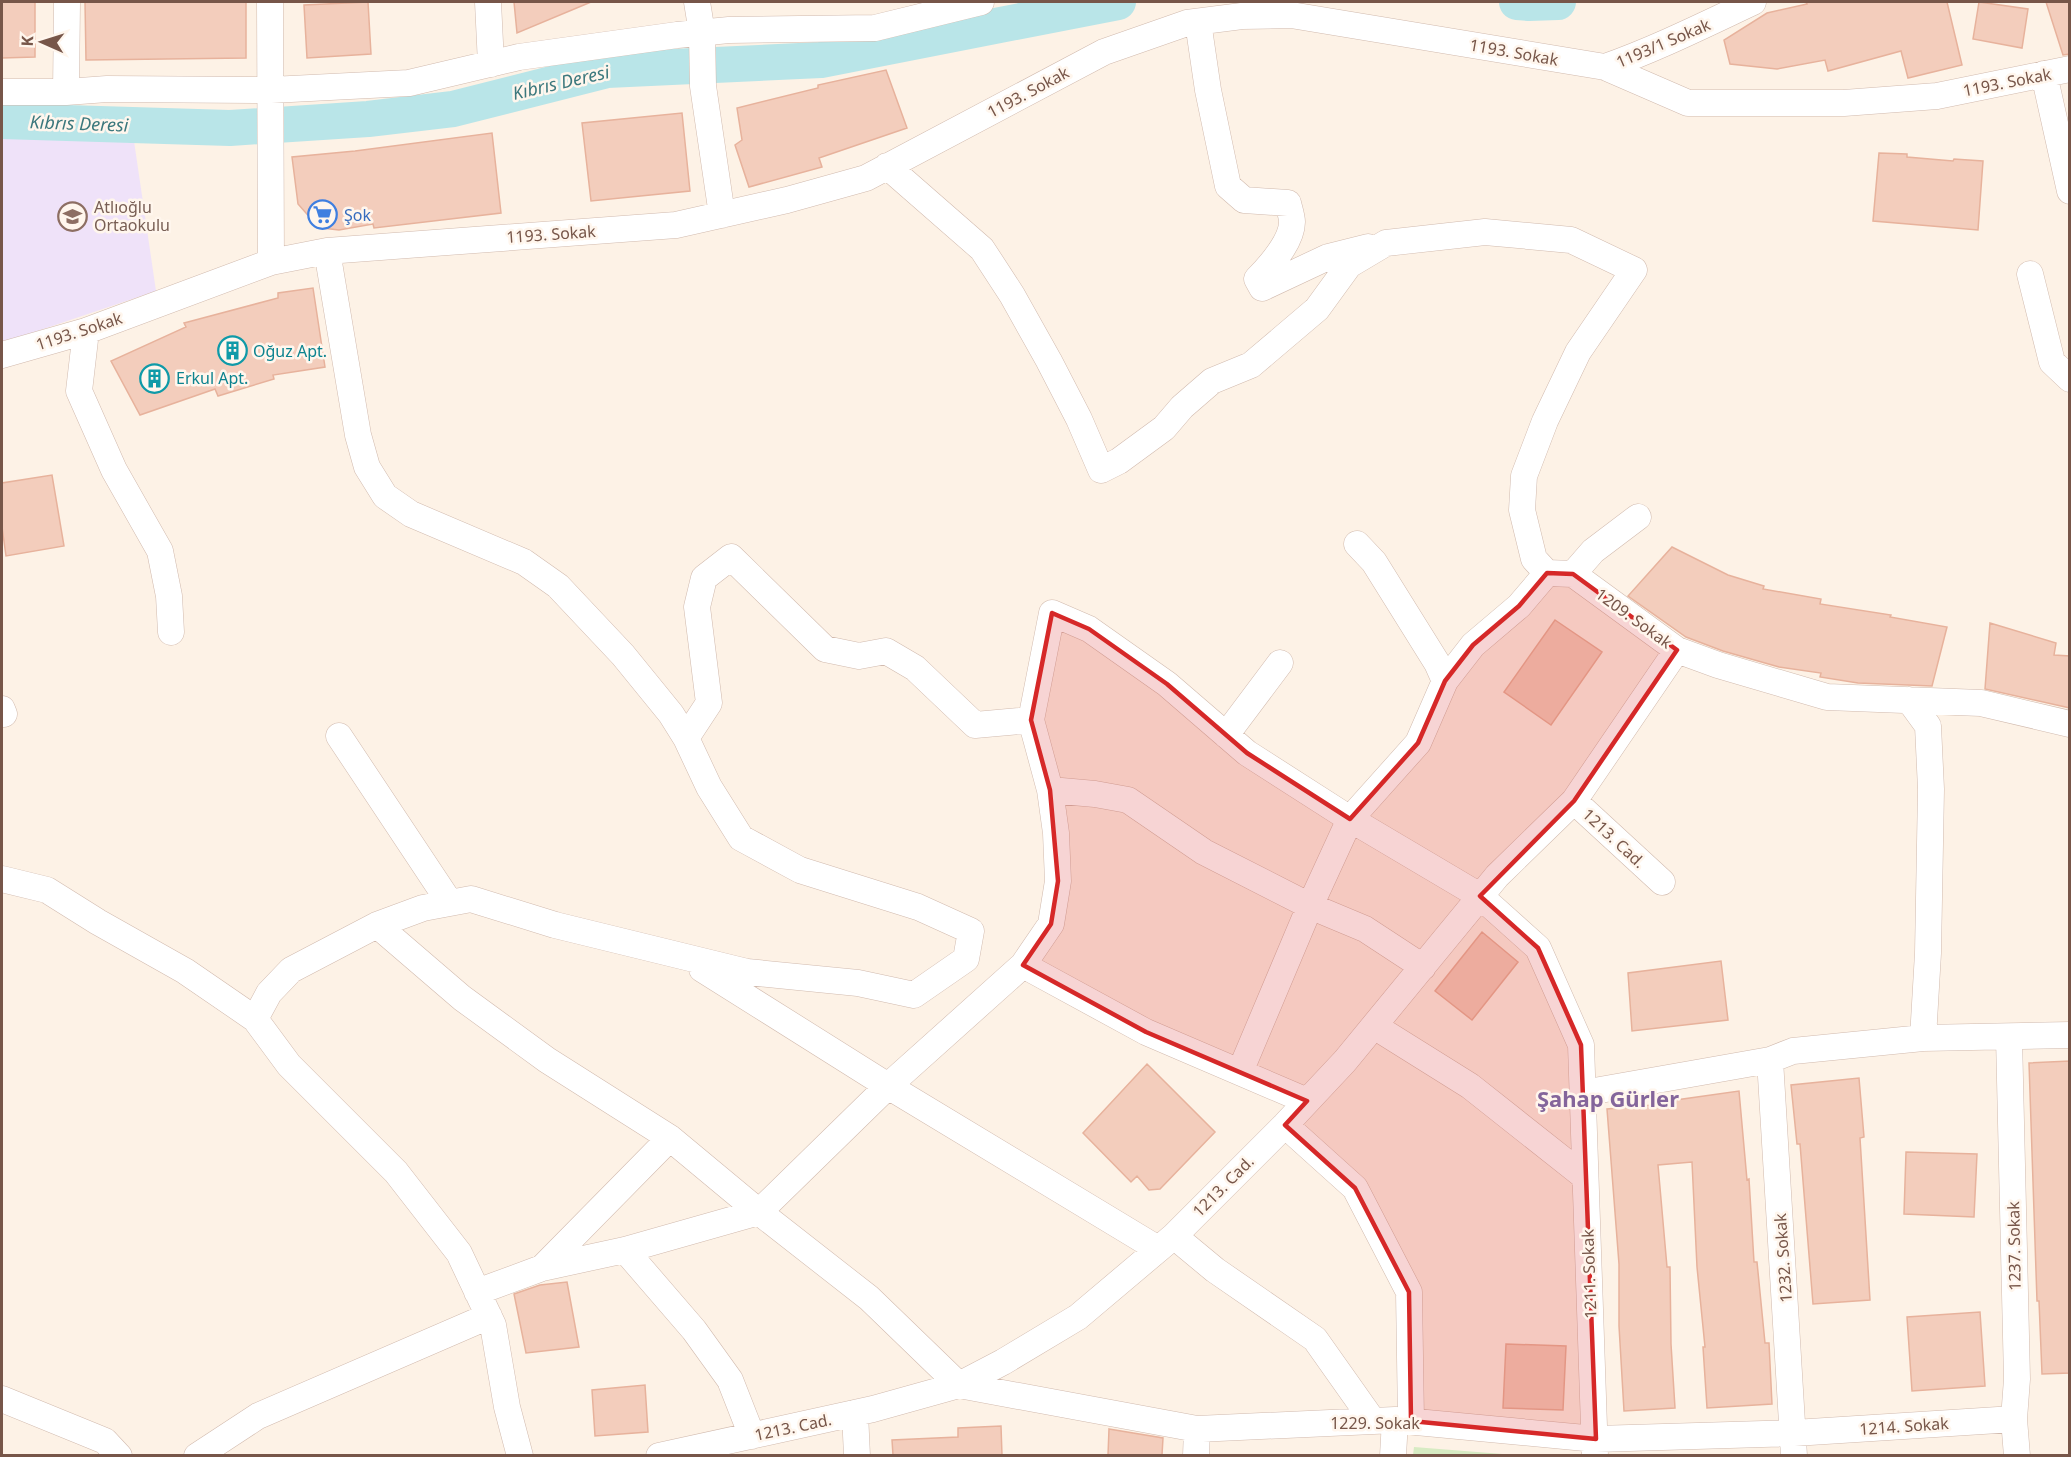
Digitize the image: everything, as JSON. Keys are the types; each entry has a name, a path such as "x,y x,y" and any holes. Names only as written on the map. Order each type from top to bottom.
{"street":[{"path":"66,92 67,2"},
{"path":"270,2 271,262"},
{"path":"488,2 491,64"},
{"path":"698,2 702,35 703,86 722,215"},
{"path":"2,92 66,92 107,89 271,90 409,83 519,57 729,30 875,28 910,11 981,2"},
{"name":"1193/1 Sokak","path":"1605,67 1694,31 1753,2"},
{"name":"1193. Sokak","path":"2,355 86,330 271,262 327,251 676,225 834,188 866,178 1104,52 1187,23 1242,16 1335,12 1605,67 1688,103 1844,103 1937,96 2070,69"},
{"path":"1198,22 1208,90 1228,186 1244,200 1288,203 1292,222 1287,238 1277,256 1257,279 1262,288 1328,257 1386,243 1485,232 1571,240 1634,270 1578,352 1545,420 1524,476 1522,510 1534,559 1547,573 1573,574 1593,551 1638,517"},
{"path":"2044,74 2069,183"},
{"path":"887,166 982,249 1012,294 1049,361 1079,419 1101,470 1119,461 1164,428 1182,407 1212,381 1251,365 1317,309 1348,265 1386,243"},
{"path":"255,1019 269,993 291,970 377,925 423,908 471,899 555,925 747,972 858,983 914,995 966,959 971,931 918,907 800,870 741,838 709,787 687,738 671,714 623,655 558,586 524,562 411,514 385,496 367,467 358,435 327,251"},
{"path":"2030,274 2052,362 2070,379"},
{"path":"86,330 79,391 114,470 160,551 169,596 171,632"},
{"path":"1357,544 1374,562 1437,663 1445,681"},
{"path":"477,1292 542,1268 626,1250 759,1212 888,1086 1023,965 1051,924 1058,881 1056,833 1050,790 1031,720 975,725 915,668 886,651 859,656 825,649 731,557 705,578 697,607 709,703 687,738"},
{"path":"1240,1072 1310,906 1350,819 1418,743 1445,681 1473,645 1519,606 1547,573"},
{"name":"1209. Sokak","path":"1573,574 1677,651 1827,698 1981,703 2070,724"},
{"name":"1211. Sokak","path":"1031,720 1052,613 1089,629 1167,684 1247,753 1350,819 1480,896 1538,948 1581,1045 1595,1447"},
{"path":"1574,801 1677,651"},
{"path":"1226,735 1280,663"},
{"path":"1909,700 1928,726 1931,789 1928,953 1923,1038"},
{"path":"339,736 450,903"},
{"path":"1050,790 1128,800 1204,852 1310,906 1365,929 1422,967"},
{"name":"1213. Cad.","path":"659,1455 855,1413 959,1385 1003,1362 1078,1317 1166,1242 1285,1125 1345,1061 1497,876 1574,801 1662,882"},
{"path":"2,879 47,890 185,971 255,1019 289,1065 396,1172 459,1253 494,1325 507,1407 520,1455"},
{"path":"377,925 462,998 547,1060 670,1138 759,1212 869,1298 959,1385"},
{"path":"681,956 888,1086 1215,1270 1315,1339 1393,1421"},
{"path":"1023,965 1146,1032 1307,1101"},
{"path":"1374,1026 1470,1086 1585,1177"},
{"path":"1583,1093 1770,1060 1793,1051 1923,1038 2070,1035"},
{"name":"1237. Sokak","path":"2009,1037 2017,1379 2014,1419 2017,1455"},
{"name":"1232. Sokak","path":"1770,1060 1794,1444"},
{"path":"1285,1125 1355,1188 1409,1292 1393,1421 1393,1455"},
{"path":"542,1268 670,1138"},
{"path":"626,1250 694,1330 730,1380 752,1436"},
{"path":"197,1455 258,1416 489,1316"},
{"name":"1229. Sokak","path":"959,1385 1197,1428 1393,1421 1595,1447 1794,1444"},
{"path":"2,1399 105,1441 119,1455"},
{"path":"855,1413 857,1455"},
{"name":"1214. Sokak","path":"1794,1444 2014,1419"},
{"path":"1196,1455 1197,1428"}],"highlighted area":[{"path":"1547,573 1573,574 1677,650 1574,801 1480,896 1538,948 1581,1045 1596,1439 1411,1421 1409,1292 1355,1188 1285,1125 1307,1101 1146,1032 1023,965 1051,924 1058,881 1050,790 1031,720 1052,613 1089,629 1167,684 1247,753 1350,819 1418,743 1445,681 1473,645 1519,606"}],"shaded area":[{"name":"Atlıoğlu Ortaokulu","path":"2,135 134,141 156,291 2,343"}],"green space":[{"path":"1414,1447 1515,1455 1413,1455"}],"building":[{"path":"2,2 35,2 35,57 2,58"},
{"path":"85,2 246,2 246,58 86,60"},
{"path":"368,2 371,54 307,58 304,5"},
{"path":"514,2 591,2 517,33"},
{"path":"1806,2 1947,2 1962,65 1908,78 1901,51 1828,71 1825,60 1777,69 1730,64 1724,40 1767,13 1807,4"},
{"path":"1979,2 2028,9 2022,48 1973,39"},
{"path":"2046,2 2070,2 2070,54 2063,55"},
{"path":"886,70 907,128 819,158 822,167 749,187 735,145 742,140 737,108 818,88 818,85"},
{"path":"682,113 690,191 591,201 582,123"},
{"path":"492,133 501,213 374,228 373,224 339,230 322,228 298,204 292,157"},
{"path":"1879,153 1907,154 1907,157 1953,161 1954,159 1983,161 1978,230 1873,221"},
{"path":"313,288 325,367 273,375 274,379 218,396 215,389 140,415 111,361 186,327 184,323 278,298 278,293"},
{"path":"52,475 64,546 6,556 2,527 2,483"},
{"path":"1672,547 1728,575 1764,586 1763,589 1821,599 1820,604 1891,615 1890,617 1947,627 1932,686 1858,683 1820,677 1821,673 1779,667 1723,651 1686,637 1628,596"},
{"path":"1555,620 1602,652 1551,725 1504,692"},
{"path":"1990,623 2056,643 2054,655 2070,656 2070,708 1985,689"},
{"path":"1482,932 1518,962 1472,1020 1435,991"},
{"path":"1721,961 1728,1020 1632,1031 1628,973"},
{"path":"2070,1061 2070,1373 2042,1374 2039,1301 2037,1301 2029,1063"},
{"path":"1147,1064 1215,1132 1160,1189 1149,1190 1137,1176 1131,1182 1083,1133"},
{"path":"1859,1078 1864,1137 1860,1138 1870,1300 1813,1304 1800,1144 1797,1144 1791,1085"},
{"path":"1739,1091 1747,1180 1749,1179 1754,1262 1757,1262 1765,1343 1769,1343 1772,1404 1707,1408 1692,1162 1658,1165 1667,1267 1670,1267 1675,1408 1624,1411 1619,1326 1619,1264 1607,1109 1676,1103 1676,1100"},
{"path":"1906,1152 1977,1154 1974,1217 1904,1214"},
{"path":"567,1282 579,1347 526,1353 514,1294 540,1285"},
{"path":"1980,1312 1985,1386 1912,1391 1907,1317"},
{"path":"1506,1344 1566,1346 1563,1410 1503,1408"},
{"path":"645,1385 648,1432 595,1436 592,1390"},
{"path":"1001,1426 1002,1455 893,1455 892,1440 958,1437 958,1428"},
{"path":"1109,1429 1163,1438 1162,1455 1108,1455"}],"waterway":[{"name":"Kıbrıs Deresi","path":"2,121 230,128 368,119 453,109 607,70 821,60 1118,2"},
{"name":"Kıbrıs Deresi","path":"1517,2 1558,2"}],"place":[{"name":"Şok","path":"323,215"},
{"name":"Atlıoğlu Ortaokulu","path":"73,216"},
{"name":"Oğuz Apt.","path":"232,351"},
{"name":"Erkul Apt.","path":"155,378"}],"district":[{"name":"Şahap Gürler","path":"1608,1099"}]}
